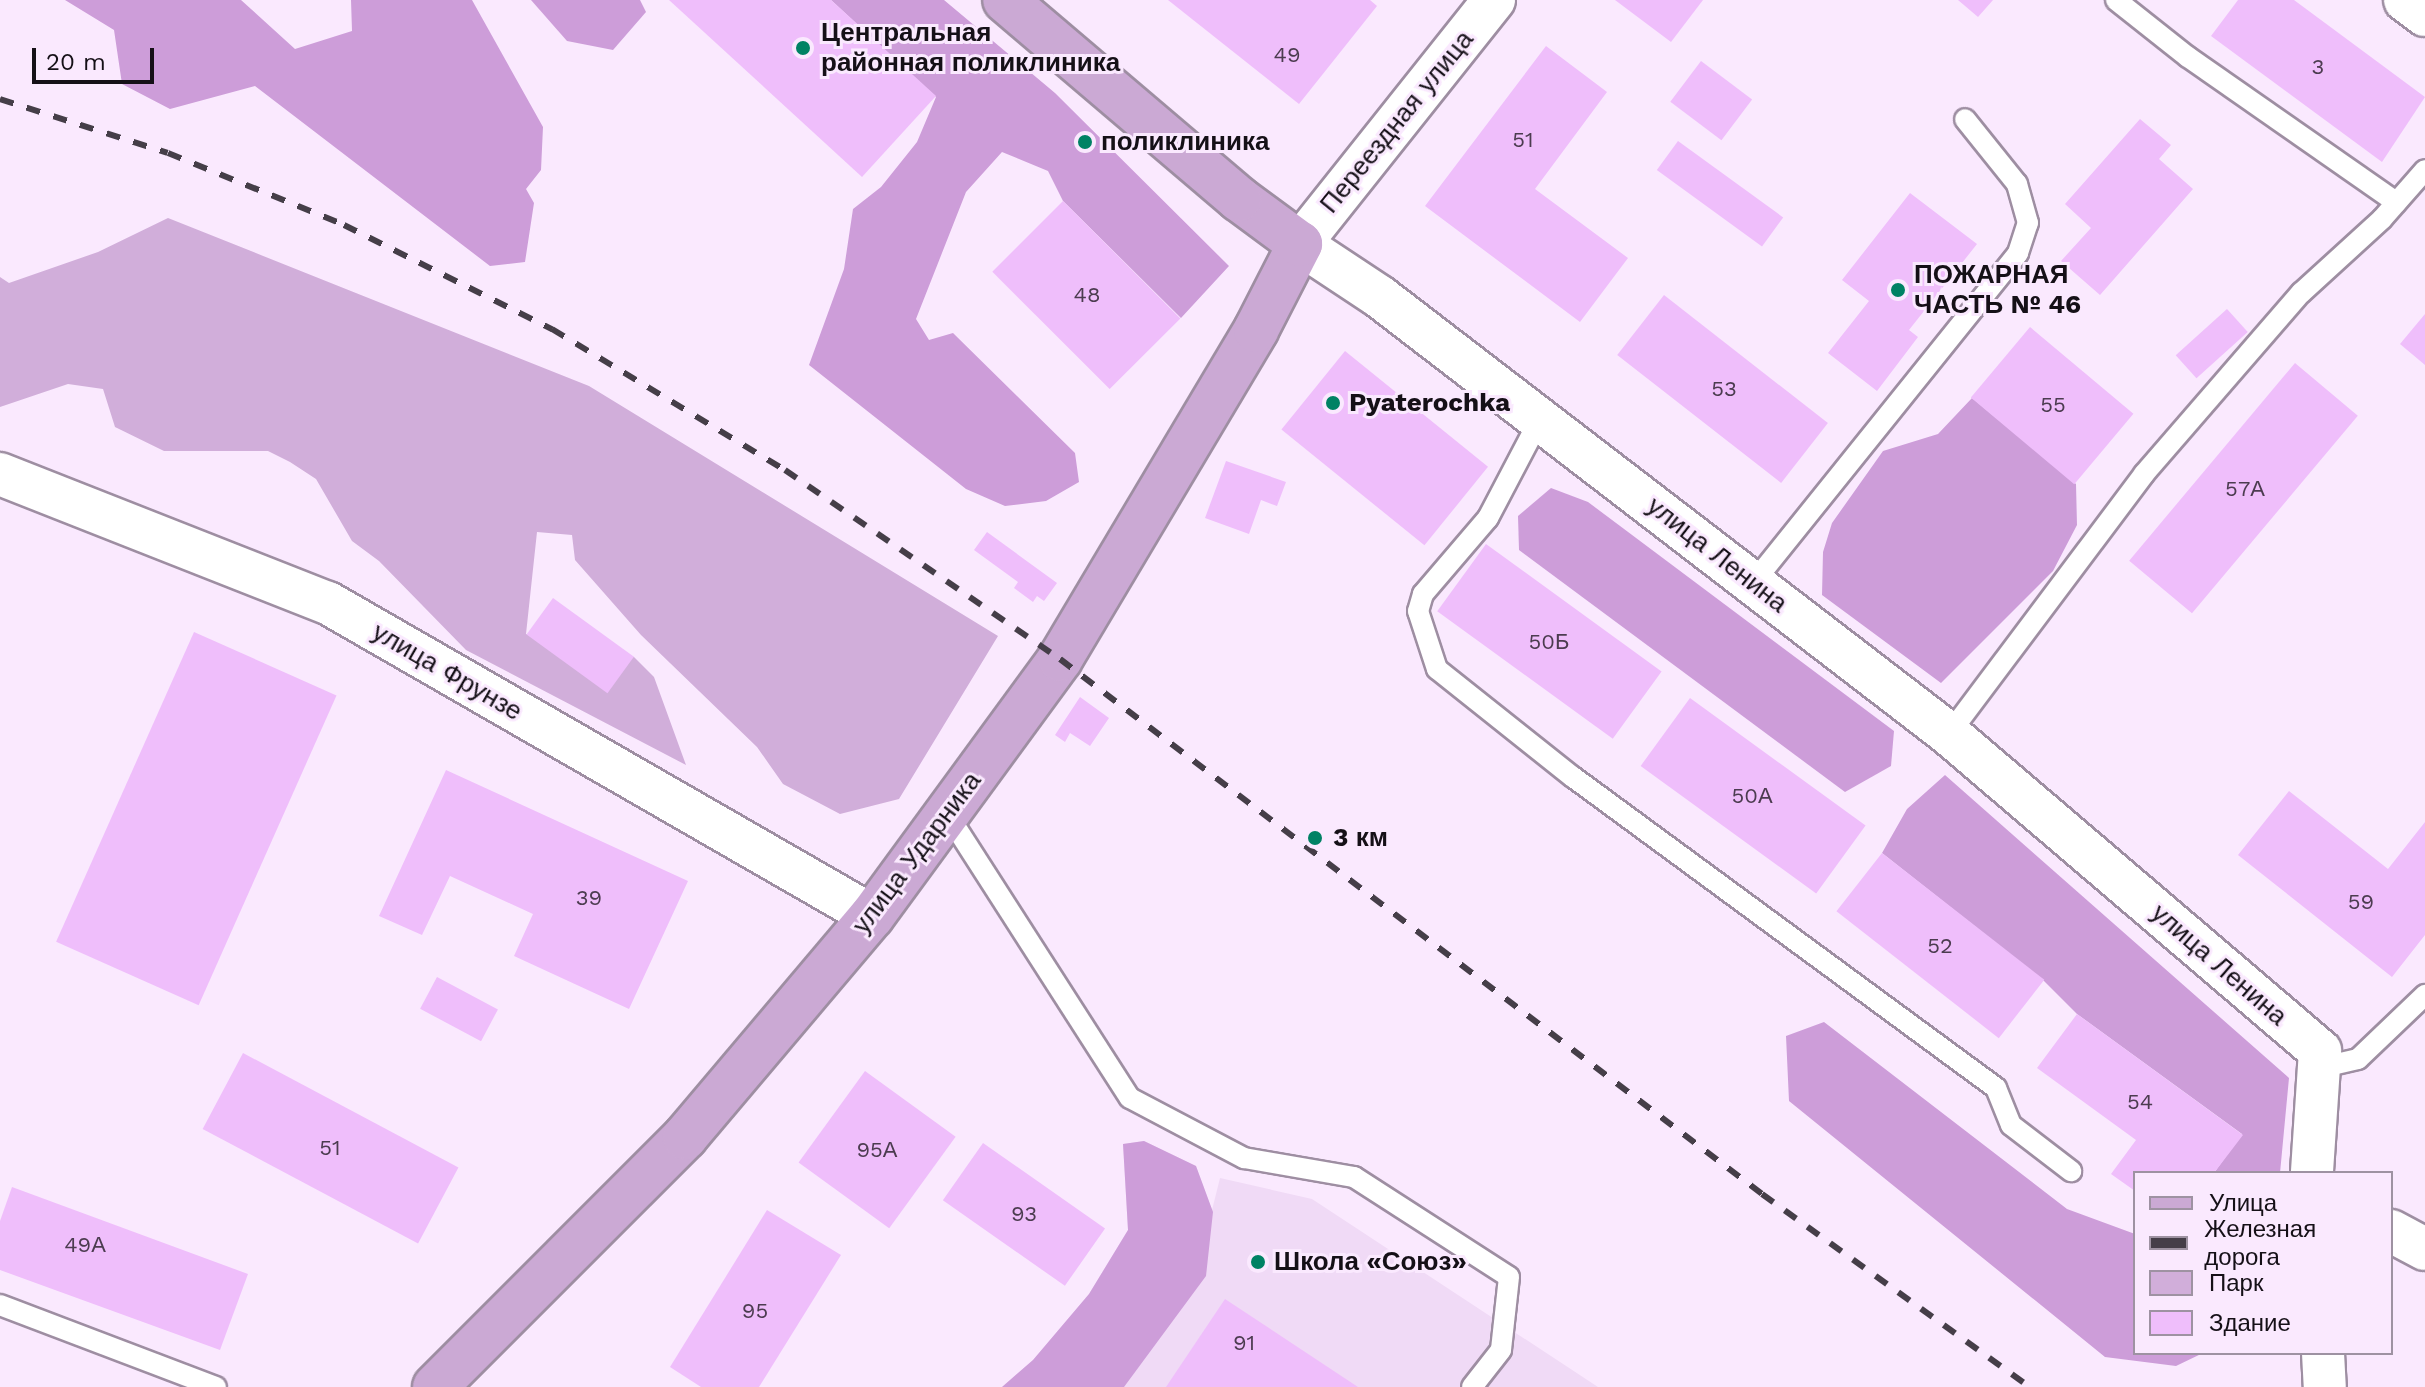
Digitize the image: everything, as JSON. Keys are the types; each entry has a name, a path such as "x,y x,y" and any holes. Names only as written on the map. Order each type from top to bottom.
{"main road":[{"name":"улица Ленина","path":"1005,0 1239,199 1300,244"},
{"name":"улица Ударника","path":"435,1387 685,1137 872,916 1060,659 1256,330 1300,244"}],"street":[{"name":"Переездная улица","path":"1300,244 1494,0"},
{"path":"2405,0 2425,15"},
{"name":"улица Ленина","path":"1300,244 1380,297 1949,734 2320,1051 2319,1068"},
{"name":"улица Фрунзе","path":"0,474 328,603 872,916"},
{"path":"2312,1171 2319,1068"},
{"path":"2393,1232 2425,1249"},
{"path":"2323,1355 2325,1387"}],"lane":[{"path":"2116,0 2188,57 2396,202"},
{"path":"1753,583 2018,253 2028,223 2017,184 1965,119"},
{"path":"1949,734 2144,474 2301,293 2425,170"},
{"path":"1540,419 1488,518 1423,594 1418,611 1437,669 1573,777 1996,1088 2011,1125 2071,1171"},
{"path":"948,815 1130,1098 1244,1158 1354,1177 1509,1277 1501,1350 1472,1387"},
{"path":"2319,1068 2358,1059 2425,995"},
{"path":"0,1305 216,1387"}],"shaded area":[{"path":"65,0 241,0 295,49 352,31 351,0 472,0 543,127 541,170 526,189 534,203 525,262 490,266 255,86 170,109 122,84 114,30"},
{"path":"531,0 640,0 646,12 613,50 567,41"},
{"path":"831,0 944,0 1055,93 1229,266 1181,318 1063,201 1048,171 1002,152 966,192 916,319 929,340 953,333 1075,453 1079,482 1046,501 1005,506 966,489 809,365 844,269 853,209 881,187 917,142 936,97"},
{"path":"1972,398 2076,484 2077,525 2053,571 1941,683 1822,595 1823,552 1832,523 1883,451 1938,434"},
{"path":"1551,488 1588,502 1894,731 1891,766 1845,792 1519,550 1518,516"},
{"path":"1945,775 2289,1078 2280,1171 2215,1171 2242,1134 2077,1014 2044,981 1882,853 1907,809"},
{"path":"1824,1022 2067,1209 2133,1233 2133,1355 2199,1355 2176,1366 2105,1357 1789,1101 1786,1036"},
{"name":"Школа «Союз»","path":"1144,1141 1196,1166 1212,1210 1220,1178 1312,1199 1598,1387 1002,1387 1033,1360 1089,1294 1128,1230 1123,1144"},
{"path":"1144,1141 1196,1166 1213,1212 1206,1276 1124,1387 1002,1387 1033,1360 1089,1294 1128,1230 1123,1144"}],"green space":[{"path":"168,218 589,386 998,636 899,799 840,814 783,784 757,747 641,635 575,560 572,535 537,532 526,634 634,657 654,677 686,765 466,650 379,561 352,541 316,479 290,462 268,451 164,451 115,427 103,389 68,384 0,407 0,277 9,283 98,252"}],"building":[{"name":"Центральная районная поликлиника","path":"669,0 831,0 936,96 862,177"},
{"path":"1168,0 1370,0 1377,6 1299,104"},
{"path":"1615,0 1703,0 1671,42"},
{"path":"1958,0 1993,0 1978,17"},
{"path":"2238,0 2294,0 2425,97 2382,162 2211,36"},
{"path":"1546,46 1607,92 1535,189 1628,258 1580,322 1425,206"},
{"path":"1701,61 1752,100 1721,140 1670,102"},
{"path":"2140,119 2171,145 2159,159 2193,189 2100,295 2061,261 2091,228 2065,204"},
{"path":"1678,141 1783,217 1762,247 1657,170"},
{"name":"ПОЖАРНАЯ ЧАСТЬ № 46","path":"1910,193 1977,244 1909,330 1918,337 1877,391 1828,353 1869,301 1842,280"},
{"path":"1063,201 1180,318 1110,389 992,272"},
{"path":"1664,295 1828,423 1781,483 1617,355"},
{"path":"2227,309 2248,332 2196,378 2176,355"},
{"path":"2425,314 2425,365 2400,344"},
{"path":"2030,327 2133,414 2074,484 1971,397"},
{"path":"1345,351 1488,467 1424,545 1281,429"},
{"path":"2295,363 2358,416 2192,613 2129,561"},
{"path":"1226,461 1286,482 1277,506 1261,500 1249,534 1205,518"},
{"path":"987,532 1057,583 1044,601 1037,596 1033,602 1014,588 1018,582 974,550"},
{"path":"1486,544 1662,672 1613,739 1437,611"},
{"path":"553,598 634,657 607,693 527,634"},
{"path":"194,632 337,695 199,1005 56,942"},
{"path":"1080,697 1109,718 1090,746 1070,733 1065,742 1055,735"},
{"path":"1690,698 1866,826 1816,894 1641,766"},
{"path":"446,770 688,881 629,1009 514,956 533,914 450,876 422,935 379,916"},
{"path":"2289,791 2388,869 2425,822 2425,935 2392,977 2238,855"},
{"path":"1882,853 2044,980 1999,1038 1836,911"},
{"path":"437,977 498,1009 481,1041 420,1009"},
{"path":"2077,1014 2243,1135 2216,1171 2133,1171 2133,1190 2111,1174 2136,1140 2037,1068"},
{"path":"243,1053 458,1168 418,1243 203,1129"},
{"path":"865,1071 956,1137 889,1228 799,1162"},
{"path":"983,1143 1105,1228 1065,1286 943,1200"},
{"path":"12,1187 248,1274 220,1350 0,1270 0,1221"},
{"path":"767,1210 841,1255 759,1387 701,1387 670,1367"},
{"path":"1225,1299 1358,1387 1166,1387"}],"railway":[{"path":"0,99 168,153 344,225 552,329 785,470 1060,659 1762,1194 2030,1387"}],"place":[{"name":"Центральная районная поликлиника","path":"803,48"},
{"name":"поликлиника","path":"1085,142"},
{"name":"ПОЖАРНАЯ ЧАСТЬ № 46","path":"1898,290"},
{"name":"Pyaterochka","path":"1333,403"},
{"name":"3 км","path":"1315,838"},
{"name":"Школа «Союз»","path":"1258,1262"}]}
